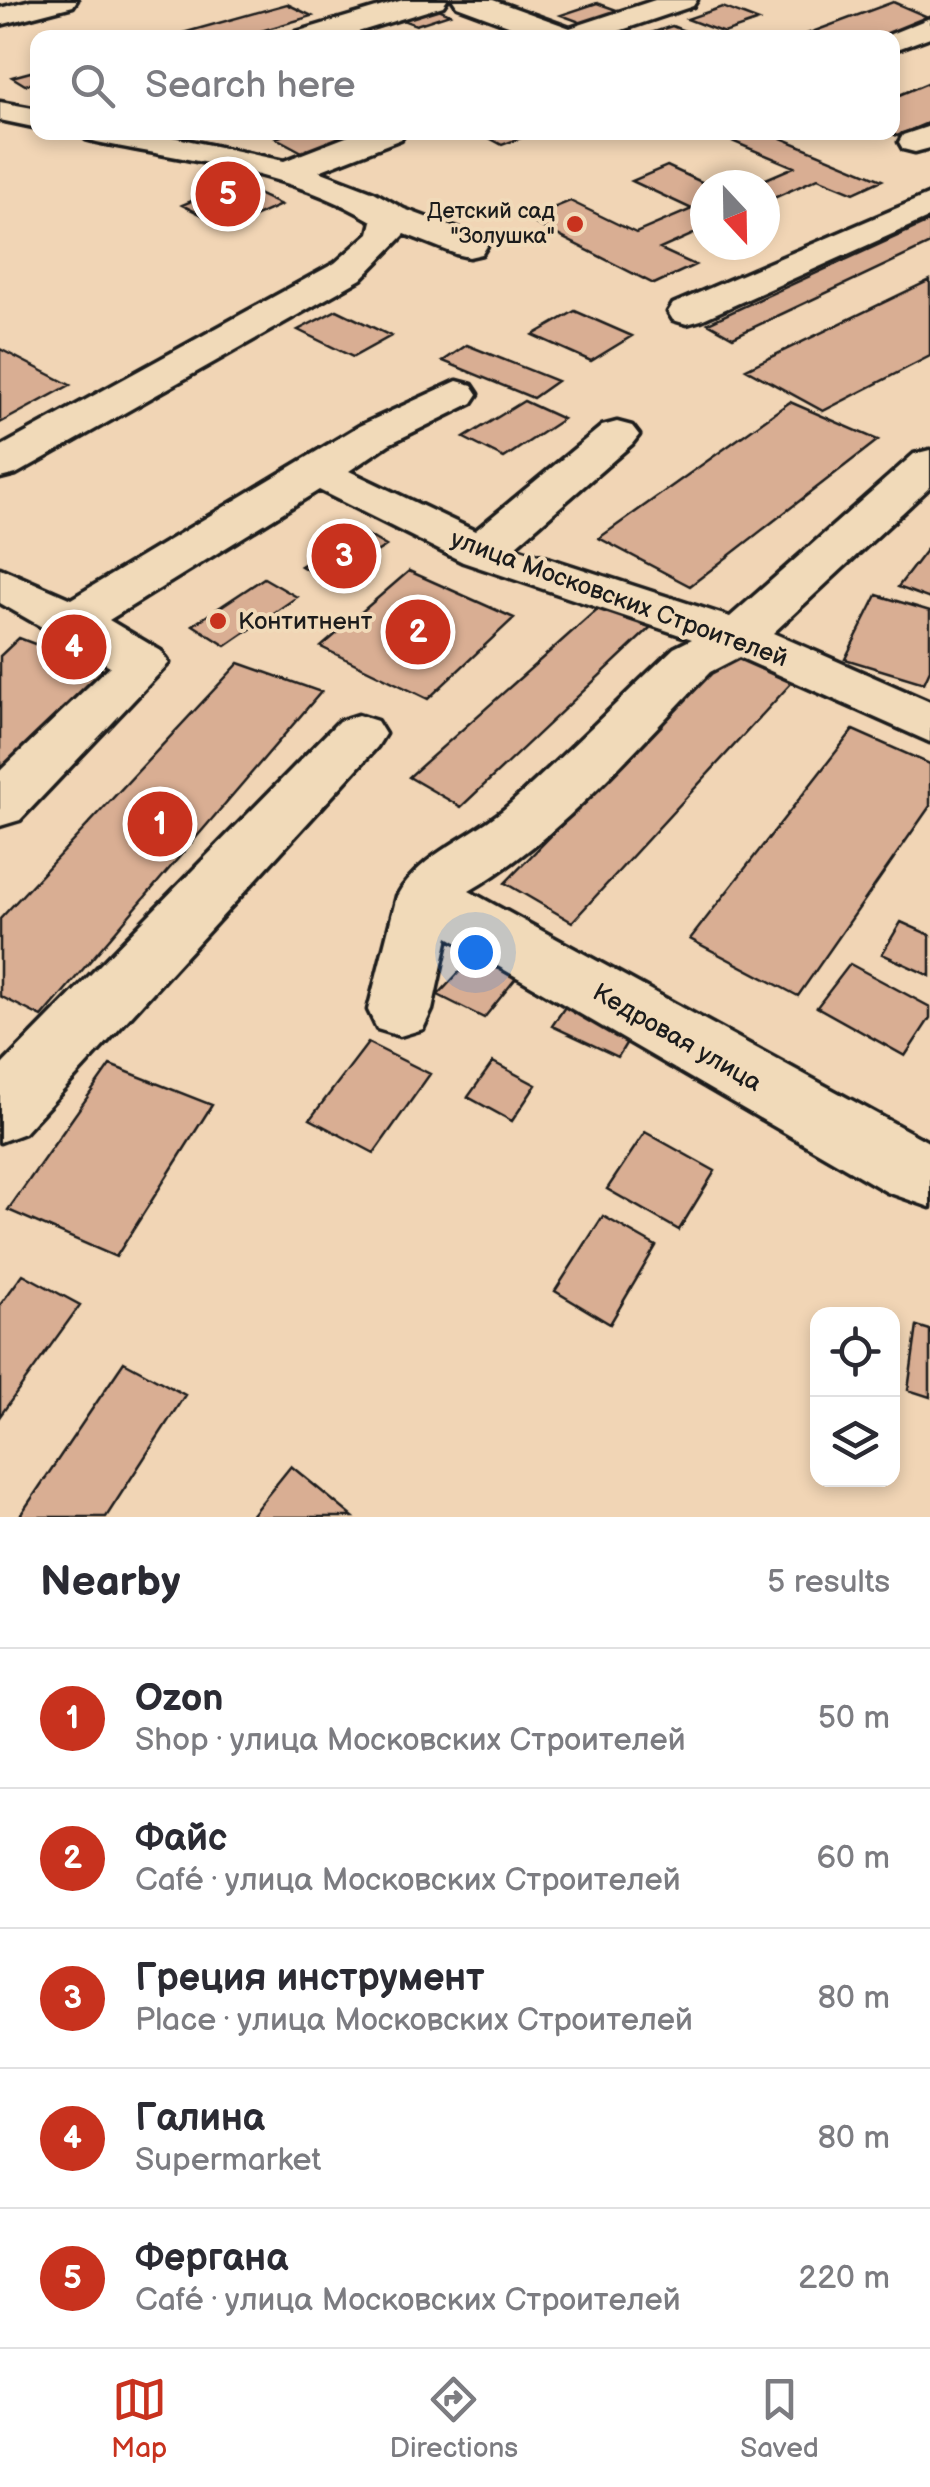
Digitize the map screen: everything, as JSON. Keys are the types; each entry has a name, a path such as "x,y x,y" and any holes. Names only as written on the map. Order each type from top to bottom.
{"street":[{"path":"0,17 62,0"},
{"path":"333,30 433,0"},
{"path":"467,0 551,30"},
{"path":"592,30 683,0"},
{"path":"900,39 930,27"},
{"path":"0,111 30,118"},
{"path":"134,140 284,173 370,202 390,217 470,246"},
{"path":"284,173 369,140"},
{"path":"686,312 930,204"},
{"path":"0,465 348,270 386,237 390,217"},
{"path":"73,620 374,436 457,394"},
{"path":"480,552 617,435"},
{"path":"400,1010 428,896 448,875 490,851 528,820 692,660 738,637 930,463"},
{"name":"улица Московских Строителей","path":"317,472 480,552 738,637 930,723"},
{"path":"0,583 73,620 144,664 0,804"},
{"path":"0,1112 358,734"},
{"name":"Кедровая улица","path":"428,896 912,1170 930,1175"}],"building":[{"path":"893,2 930,18 899,30 818,30"},
{"path":"597,3 622,12 585,24 561,15"},
{"path":"287,4 312,16 264,30 194,30"},
{"path":"722,7 759,21 733,30 716,30 687,19"},
{"path":"435,8 450,14 416,25 400,19"},
{"path":"30,72 30,84 25,85 12,77"},
{"path":"930,82 930,122 900,135 900,95"},
{"path":"280,140 342,140 304,153"},
{"path":"786,140 882,180 854,193 818,178 780,195 780,173 794,167 732,141"},
{"name":"Детский сад \"Золушка\"","path":"667,166 690,177 690,208 632,181"},
{"path":"234,183 281,205 229,228 182,205"},
{"name":"Детский сад \"Золушка\"","path":"570,201 636,233 690,210 690,236 660,249 695,265 654,284 526,219"},
{"path":"930,221 930,244 733,337 708,323"},
{"path":"930,280 930,356 823,411 746,369"},
{"path":"337,310 391,336 353,357 298,330"},
{"path":"575,311 632,336 591,361 533,335"},
{"path":"467,345 557,381 533,398 443,361"},
{"path":"0,349 70,385 0,423"},
{"path":"524,401 563,419 504,458 464,438"},
{"path":"790,402 878,440 690,586 599,538"},
{"path":"359,530 386,546 328,582 301,566"},
{"path":"930,545 930,599 898,587"},
{"path":"409,571 514,618 428,699 321,647"},
{"path":"264,578 297,597 226,646 193,625"},
{"path":"877,595 930,611 930,670 924,683 845,659"},
{"path":"603,604 651,627 461,807 409,777"},
{"path":"19,638 106,671 0,774 0,656"},
{"path":"733,649 796,678 572,922 505,883"},
{"path":"239,663 321,692 42,1017 0,996 0,919"},
{"path":"853,730 930,764 930,806 798,996 690,939"},
{"path":"901,922 930,935 930,976 882,954"},
{"path":"475,955 517,977 484,1018 438,995"},
{"path":"850,964 930,1007 930,1018 905,1056 817,1007"},
{"path":"575,992 639,1022 618,1057 552,1026"},
{"path":"368,1043 430,1074 374,1153 310,1119"},
{"path":"493,1062 536,1085 512,1121 468,1097"},
{"path":"110,1065 212,1105 116,1257 8,1210"},
{"path":"645,1132 715,1171 679,1230 607,1189"},
{"path":"603,1216 656,1246 610,1324 555,1291"},
{"path":"23,1274 80,1305 0,1416 0,1305"},
{"path":"917,1326 930,1330 930,1397 908,1390"},
{"path":"124,1362 185,1395 106,1517 19,1517"},
{"path":"291,1466 353,1517 250,1517"}],"place":[{"name":"Фергана","path":"228,194"},
{"name":"Детский сад \"Золушка\"","path":"575,224"},
{"name":"Греция инструмент","path":"344,556"},
{"name":"Контитнент","path":"218,621"},
{"name":"Файс","path":"418,632"},
{"name":"Галина","path":"74,647"},
{"name":"Ozon","path":"160,824"}]}
